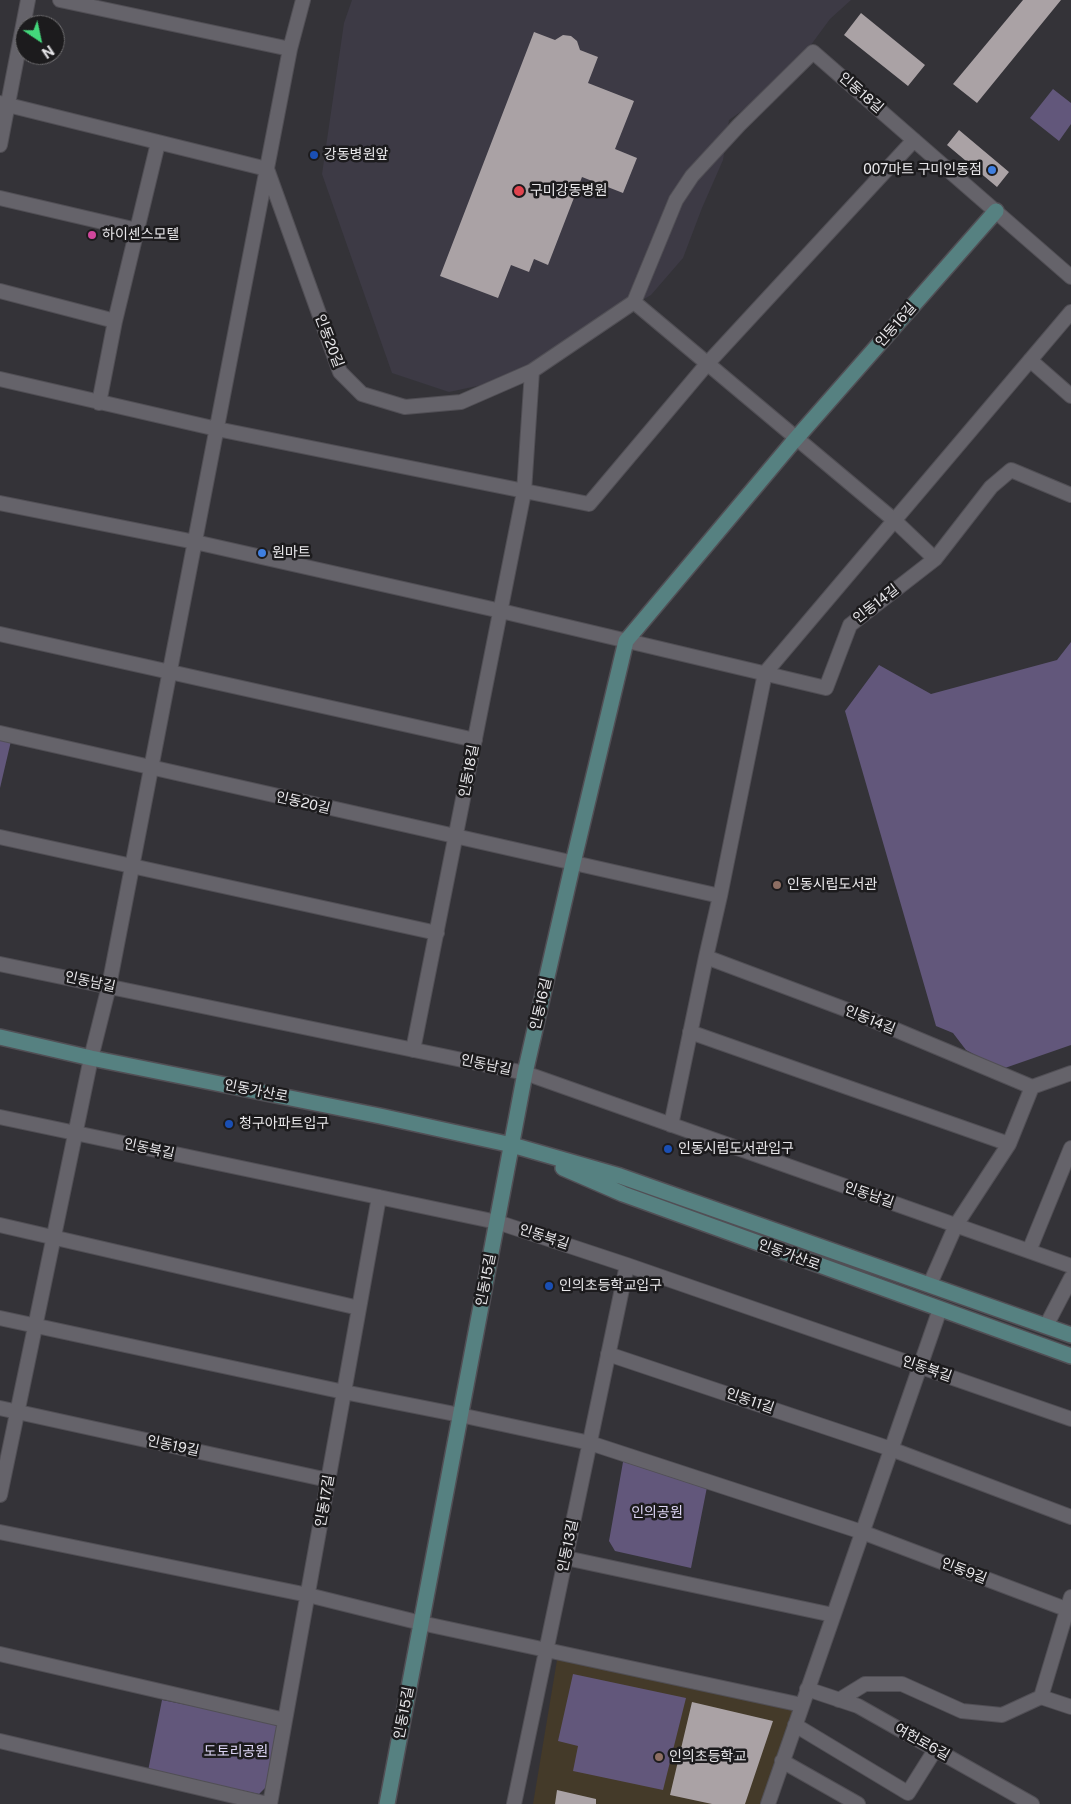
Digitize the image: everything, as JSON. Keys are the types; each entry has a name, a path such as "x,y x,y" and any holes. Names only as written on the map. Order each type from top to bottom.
{"street":[{"path":"0,145 4,104 28,0"},
{"path":"60,0 290,49"},
{"path":"0,1495 91,1058 109,986 290,49 303,0"},
{"name":"인동18길","path":"634,302 676,200 692,176 813,52 914,140"},
{"path":"4,104 267,169"},
{"path":"0,379 217,429 589,504 707,364 914,140 1071,277"},
{"path":"99,402 115,321 158,143"},
{"name":"인동20길","path":"267,169 340,372 362,394 405,407 461,402 532,371"},
{"path":"0,198 137,230"},
{"name":"인동16길","path":"512,1145 525,1073 626,641 796,439 996,212"},
{"path":"0,291 115,321"},
{"path":"532,371 634,302 894,520 935,559"},
{"path":"671,1125 765,673 1071,312"},
{"path":"1030,360 1071,396"},
{"name":"인동18길","path":"414,1050 524,492 532,371"},
{"name":"인동14길","path":"765,673 826,688 850,625 935,559 991,487 1011,470 1071,495"},
{"path":"0,503 195,542 765,673"},
{"path":"0,634 475,740"},
{"name":"인동20길","path":"0,734 456,837"},
{"path":"0,837 437,933"},
{"path":"456,837 720,896"},
{"name":"인동14길","path":"706,957 858,1014 1032,1087"},
{"name":"인동남길","path":"0,964 525,1073 1071,1266"},
{"path":"690,1032 1009,1144"},
{"name":"인동가산로","path":"0,1036 91,1058 370,1114 512,1145 620,1176 1071,1335"},
{"path":"930,1284 956,1225 1009,1144 1032,1087 1071,1073"},
{"name":"인동북길","path":"0,1117 497,1222 627,1265 1071,1419"},
{"name":"인동가산로","path":"512,1145 622,1194 1071,1356"},
{"name":"인동15길","path":"387,1804 512,1145"},
{"path":"1029,1251 1071,1148"},
{"name":"인동17길","path":"269,1804 380,1197"},
{"path":"0,1225 359,1308"},
{"name":"인동13길","path":"514,1804 627,1265"},
{"path":"1046,1326 1071,1278"},
{"path":"768,1804 940,1309"},
{"path":"0,1318 344,1392 590,1442 862,1532"},
{"name":"인동11길","path":"608,1354 891,1449"},
{"name":"인동19길","path":"0,1408 328,1480"},
{"path":"891,1449 1071,1517"},
{"path":"0,1532 308,1595 421,1623 802,1705"},
{"name":"인동9길","path":"862,1532 1069,1606 1041,1697"},
{"path":"566,1558 833,1615"},
{"path":"0,1654 285,1720"},
{"path":"839,1700 866,1684 902,1684 962,1711 1002,1715 1041,1697 1071,1707"},
{"name":"여헌로6길","path":"808,1689 858,1706 1032,1804"},
{"path":"795,1725 908,1793 935,1750"},
{"path":"0,1741 269,1804"},
{"path":"782,1762 858,1804"}],"shaded area":[{"name":"구미강동병원","path":"352,0 851,0 830,19 802,57 763,96 729,120 723,160 683,258 651,295 505,380 449,392 392,373 322,174 344,23"},
{"name":"인의초등학교","path":"558,1654 795,1710 761,1804 533,1804"}],"green space":[{"path":"1053,89 1071,103 1071,124 1059,141 1030,118"},
{"path":"1071,642 1071,1045 1002,1069 966,1050 953,1033 936,1026 845,711 879,665 931,694 1057,660"},
{"path":"0,738 11,741 0,788"},
{"name":"인의공원","path":"626,1453 708,1482 691,1568 615,1551 609,1541"},
{"path":"573,1674 686,1698 663,1790 573,1771 578,1746 558,1741"},
{"name":"도토리공원","path":"162,1700 268,1721 281,1729 269,1784 259,1794 148,1771"}],"building":[{"path":"1023,0 1061,0 977,103 953,84"},
{"path":"861,13 925,65 908,86 844,35"},
{"path":"534,32 555,40 563,35 571,36 577,41 580,50 598,57 588,83 634,101 615,149 637,158 623,193 582,177 548,265 534,259 529,272 511,265 498,298 440,276"},
{"path":"959,130 1009,172 997,187 947,145"},
{"path":"692,1702 773,1721 745,1804 712,1804 670,1795"},
{"path":"557,1790 596,1799 596,1804 555,1804"}],"place":[{"name":"강동병원앞","path":"314,155"},
{"name":"007마트 구미인동점","path":"992,170"},
{"name":"구미강동병원","path":"519,191"},
{"name":"하이센스모텔","path":"92,235"},
{"name":"원마트","path":"262,553"},
{"name":"인동시립도서관","path":"777,885"},
{"name":"청구아파트입구","path":"229,1124"},
{"name":"인동시립도서관입구","path":"668,1149"},
{"name":"인의초등학교입구","path":"549,1286"},
{"name":"인의초등학교","path":"659,1757"}]}
